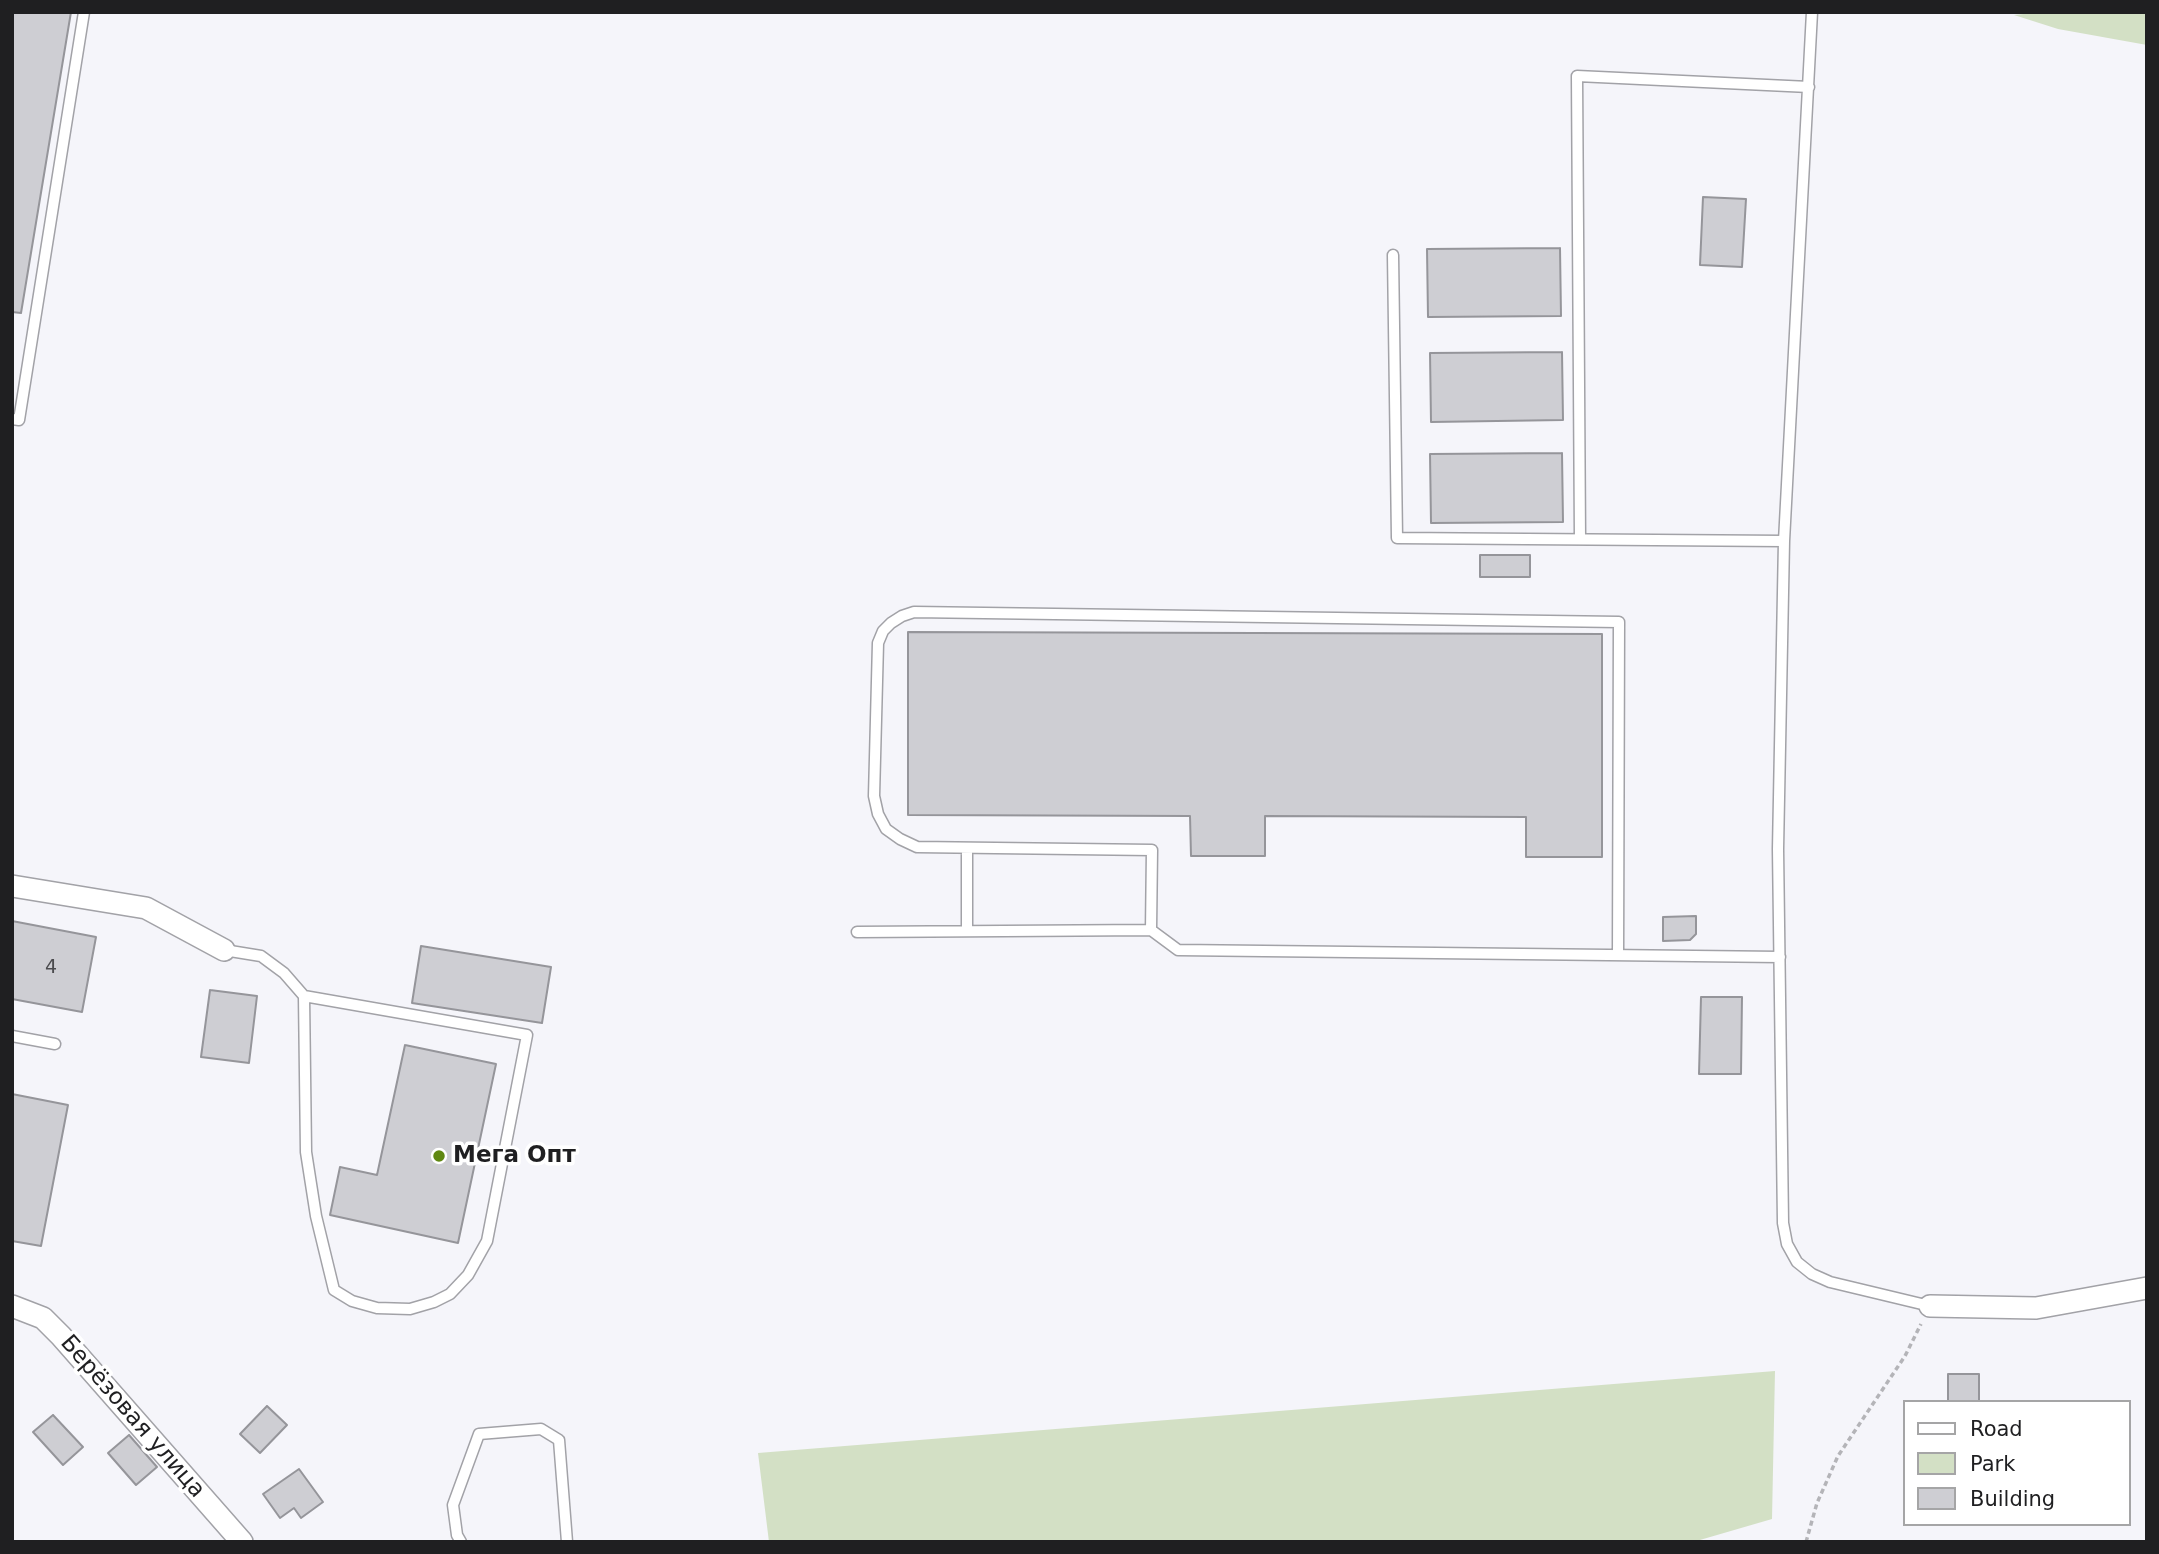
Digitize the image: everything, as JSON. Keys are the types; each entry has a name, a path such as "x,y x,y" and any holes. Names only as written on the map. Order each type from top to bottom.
{"street":[{"path":"12,886 146,908 224,950"},
{"path":"1930,1306 2036,1308 2147,1289"},
{"name":"Берёзовая улица","path":"12,1306 43,1318 61,1336 242,1542"}],"lane":[{"path":"12,419 19,420 84,12"},
{"path":"1812,12 1784,541 1778,849 1783,1223 1787,1244 1797,1262 1821,1278 1930,1306"},
{"path":"1580,540 1577,76 1809,87"},
{"path":"1393,255 1397,538 1784,541"},
{"path":"1151,930 1152,850 917,847 886,828 878,814 874,796 878,643 883,631 902,616 914,612 1619,622 1618,955"},
{"path":"967,848 967,931"},
{"path":"857,932 1151,930 1178,950 1780,957"},
{"path":"224,950 261,956 284,972 304,996 306,1152 316,1216 334,1290 352,1301 377,1308 410,1309 434,1302 450,1294 468,1275 487,1241 527,1035 304,996"},
{"path":"12,1036 55,1044"},
{"path":"461,1542 457,1535 453,1506 480,1434 541,1429 559,1440 567,1542"}],"path":[{"path":"1805,1542 1817,1503 1838,1456 1905,1356 1930,1306"}],"green space":[{"path":"2043,12 2147,12 2147,45 2058,29 2014,15"},
{"path":"1775,1371 1772,1519 1693,1542 769,1542 758,1453"}],"building":[{"path":"12,12 71,12 21,313 12,312"},
{"path":"1703,197 1746,199 1742,267 1700,265"},
{"path":"1560,248 1561,316 1428,317 1427,249"},
{"path":"1562,352 1563,420 1431,422 1430,353"},
{"path":"1562,453 1563,522 1431,523 1430,454"},
{"path":"1480,555 1530,555 1530,577 1480,577"},
{"path":"908,632 1602,634 1602,857 1526,857 1526,817 1265,816 1265,856 1191,856 1190,816 908,815"},
{"path":"1696,916 1696,934 1690,940 1663,941 1663,917"},
{"path":"12,921 96,937 82,1012 12,999"},
{"path":"421,946 551,967 542,1023 412,1003"},
{"path":"210,990 257,996 249,1063 201,1057"},
{"path":"1701,997 1742,997 1741,1074 1699,1074"},
{"path":"405,1045 496,1064 458,1243 330,1215 340,1167 377,1175"},
{"path":"12,1094 68,1105 41,1246 12,1241"},
{"path":"1948,1374 1979,1374 1979,1400 1948,1400"},
{"path":"267,1406 287,1425 260,1453 240,1434"},
{"path":"53,1415 83,1447 63,1465 33,1432"},
{"path":"129,1435 157,1467 136,1485 108,1453"},
{"path":"299,1469 323,1502 301,1518 294,1508 280,1518 263,1494"}],"place":[{"name":"Мега Опт","path":"439,1156"}]}
